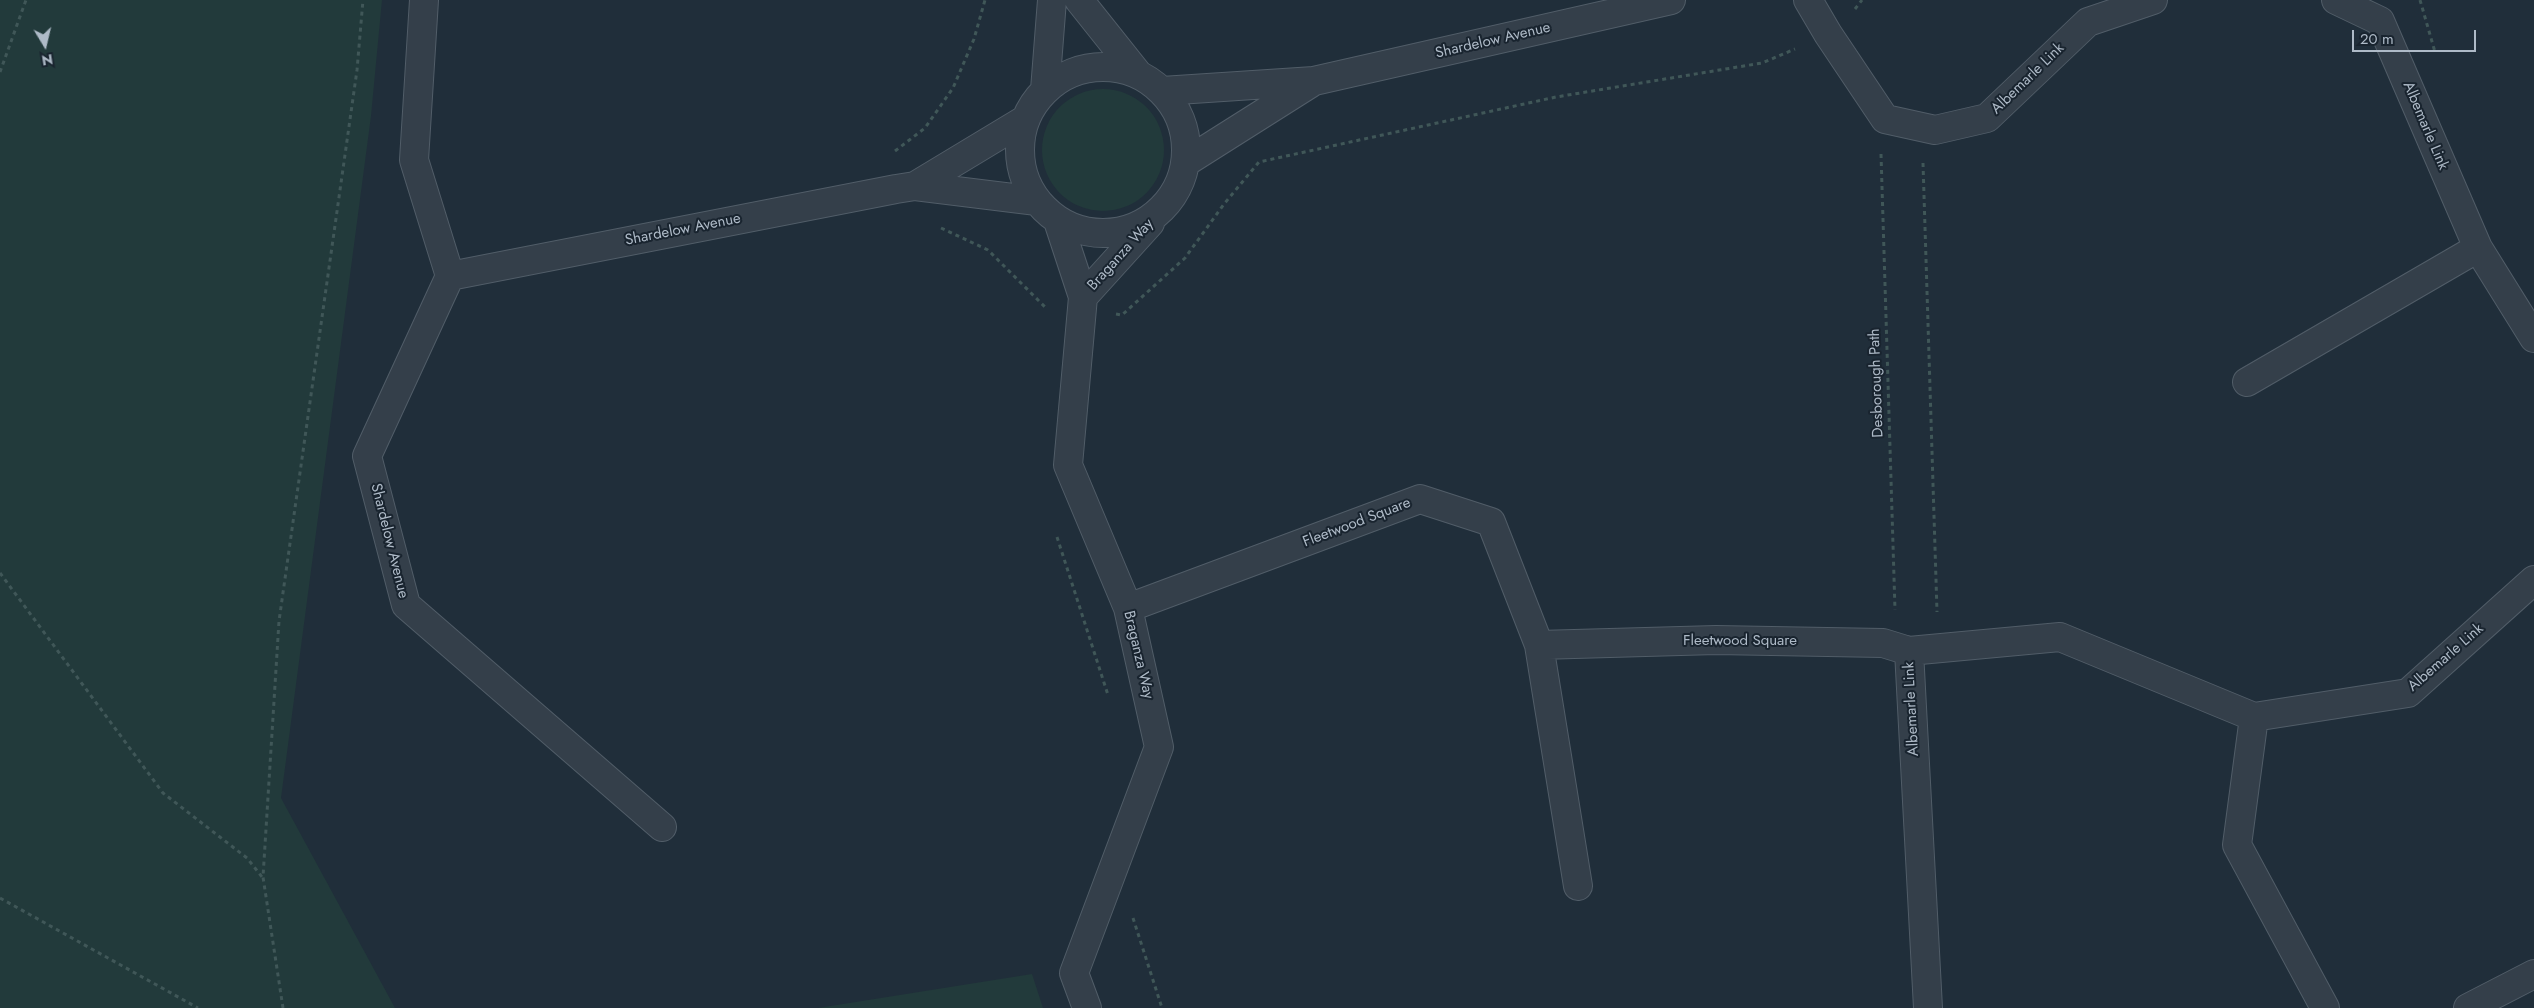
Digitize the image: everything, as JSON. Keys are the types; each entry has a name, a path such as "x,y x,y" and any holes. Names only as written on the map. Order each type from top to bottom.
{"street":[{"path":"424,0 414,160 450,276"},
{"path":"1045,90 1052,0"},
{"path":"1079,0 1138,74"},
{"name":"Shardelow Avenue","path":"1162,91 1314,81 1671,0"},
{"path":"1808,0 1828,34 1885,119"},
{"name":"Albemarle Link","path":"1885,119 1935,130 1987,118 2088,22 2153,0"},
{"name":"Albemarle Link","path":"2336,0 2380,21 2478,248 2534,338"},
{"name":"Shardelow Avenue","path":"1110,67 1138,74 1162,91 1179,114 1183,127 1186,162 1177,189 1159,212 1134,228 1114,233 1085,232 1058,221 1037,201 1024,176 1020,148 1026,119 1045,90 1069,74 1110,67"},
{"name":"Shardelow Avenue","path":"1186,162 1314,81"},
{"name":"Shardelow Avenue","path":"915,186 1026,119"},
{"name":"Shardelow Avenue","path":"662,827 406,605 368,456 450,276 915,186 1037,201"},
{"name":"Braganza Way","path":"1083,297 1159,212"},
{"name":"Braganza Way","path":"1058,221 1083,297 1068,465 1128,608 1159,747 1074,973 1087,1008"},
{"path":"2247,382 2478,248"},
{"name":"Fleetwood Square","path":"1128,608 1420,499 1491,522 1539,644 1578,886"},
{"name":"Albemarle Link","path":"1928,1008 1909,651 2060,636 2254,717 2408,693 2534,580"},
{"name":"Fleetwood Square","path":"1539,644 1716,640 1883,643 1909,651"},
{"path":"2254,717 2238,845 2325,1008"},
{"path":"2468,1008 2534,974"}],"path":[{"path":"0,72 26,0"},
{"path":"283,1008 262,877 279,621 357,70 363,0"},
{"path":"891,155 925,128 953,88 974,39 985,0"},
{"path":"1122,314 1185,258 1224,204 1259,162 1556,97 1762,63 1801,47"},
{"name":"Desborough Path","path":"1883,643 1896,614 1881,150 1885,119"},
{"path":"1935,130 1923,158 1935,608 1950,648"},
{"path":"934,226 943,228 988,250 1046,306 1045,316"},
{"path":"1056,535 1111,702"},
{"path":"0,572 163,793 247,858 262,877"},
{"path":"1114,866 1146,954 1162,1008"},
{"path":"0,898 198,1008"}],"green space":[{"path":"0,0 382,0 371,116 281,798 395,1008 0,1008"},
{"path":"1103,89 1126,94 1146,107 1159,127 1164,150 1159,173 1146,193 1126,206 1103,211 1080,206 1060,193 1047,173 1042,150 1047,127 1060,107 1080,94"},
{"path":"1032,974 1043,1008 818,1008"}]}
